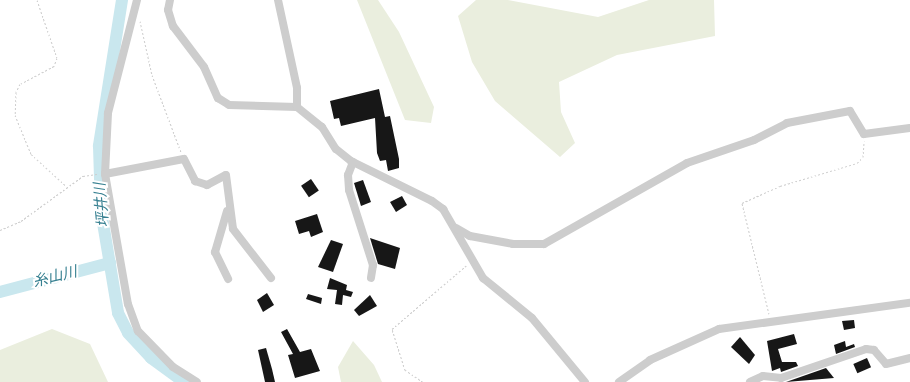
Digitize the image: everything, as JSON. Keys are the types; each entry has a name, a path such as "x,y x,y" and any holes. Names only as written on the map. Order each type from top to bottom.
{"street":[{"path":"137,0 108,113 105,174 128,304 138,331 173,367 198,382"},
{"path":"170,0 168,10 173,26 204,67 218,98 229,105 297,107 307,112 336,149 353,162 432,201 443,209 456,228 470,262 483,278 532,318 584,382"},
{"path":"278,0 297,88 297,107"},
{"path":"456,228 470,236 513,244 544,244 687,163 742,145 787,123 850,111 864,134 910,128"},
{"path":"105,174 184,159 195,182 208,185 226,175 228,206 237,235 271,278"},
{"path":"353,162 348,175 348,190 373,265 371,278"},
{"path":"228,206 215,252 228,279"},
{"path":"619,382 640,366 691,339 719,328 910,303"},
{"path":"750,382 762,376 781,378 866,349 874,350 886,364 910,358"}],"path":[{"path":"37,0 57,58 54,66 20,84 16,92 15,116 31,154 66,186"},
{"path":"139,14 141,35 152,75 184,159"},
{"path":"771,322 742,203 780,186 857,163 862,157 864,134"},
{"path":"0,230 21,221 66,186 83,176 105,174"},
{"path":"423,382 405,370 392,329 470,262"}],"green space":[{"path":"357,0 378,0 399,32 434,107 431,123 405,120"},
{"path":"476,0 508,0 598,17 649,0 714,0 715,36 617,55 559,82 561,112 575,143 560,157 495,101 472,62 458,16"},
{"path":"52,329 90,344 108,382 0,382 0,350"},
{"path":"353,341 374,365 382,382 341,382 338,367"}],"building":[{"path":"379,89 385,117 390,116 399,159 399,168 388,171 386,160 380,161 377,153 375,118 341,126 339,118 334,119 330,101"},
{"path":"311,179 319,191 309,197 301,186"},
{"path":"363,180 371,202 361,206 354,183"},
{"path":"402,196 407,205 396,212 390,202"},
{"path":"317,214 323,232 311,237 309,231 299,234 295,221"},
{"path":"370,238 400,248 395,269 378,264"},
{"path":"331,240 343,244 333,272 318,267"},
{"path":"330,278 347,285 346,290 353,292 351,297 343,295 342,305 335,304 337,290 327,289"},
{"path":"267,293 274,305 263,312 257,300"},
{"path":"308,294 322,298 321,304 306,299"},
{"path":"370,295 377,306 359,316 354,310"},
{"path":"854,320 855,328 844,330 842,321"},
{"path":"287,329 300,352 311,349 320,371 295,378 288,355 293,354 281,332"},
{"path":"794,334 797,344 778,349 782,362 796,362 798,366 781,372 780,368 772,371 767,341"},
{"path":"740,337 755,355 749,364 731,347"},
{"path":"845,341 846,347 854,344 855,347 836,354 834,345"},
{"path":"266,348 275,382 265,382 258,350"},
{"path":"867,358 871,367 857,373 853,364"},
{"path":"826,368 834,378 786,382"}],"waterway":[{"name":"坪井川","path":"122,0 99,146 101,211 118,313 128,333 151,358 184,382"},
{"name":"糸山川","path":"0,292 110,263"}]}
